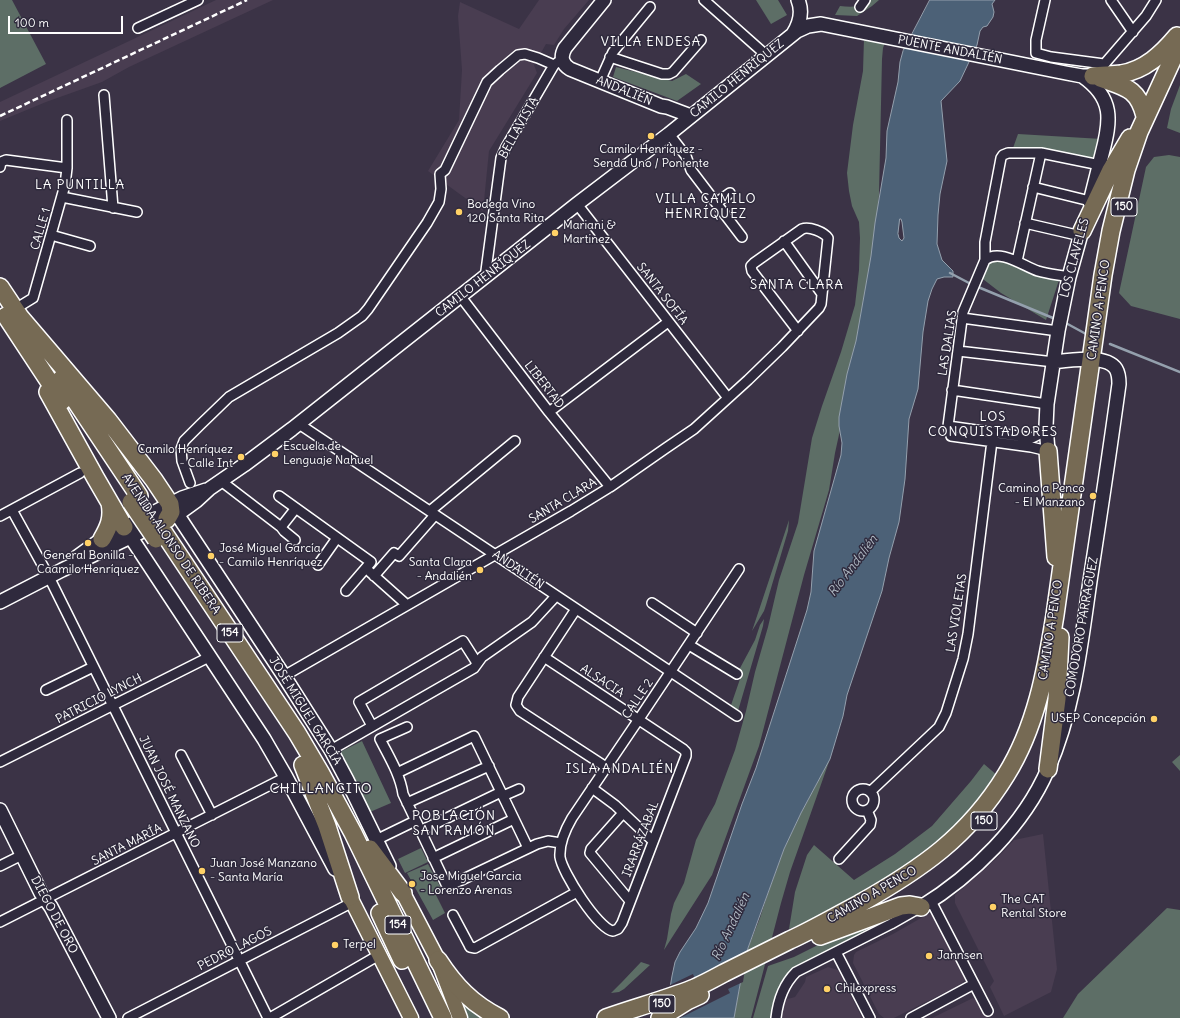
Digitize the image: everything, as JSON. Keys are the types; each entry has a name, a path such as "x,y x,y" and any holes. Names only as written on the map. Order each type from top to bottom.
{"highway":[{"path":"1093,72 1122,74 1141,68 1166,50 1180,33"},
{"name":"CAMINO A PENCO","path":"794,943 820,936 886,899 924,874 957,848 980,825 1007,791 1016,777 1030,748 1047,699 1060,637 1096,360 1103,275 1111,231 1134,144 1145,116 1180,43"},
{"name":"CAMINO A PENCO","path":"689,995 794,943 925,863 952,841 976,816 987,803 1015,760 1035,711 1047,661 1096,360 1114,256 1128,189 1144,140 1180,62"},
{"path":"1081,233 1117,158 1145,116 1142,105 1131,91 1093,72"},
{"name":"AVENIDA ALONSO DE RIBERA","path":"0,287 12,316 135,499 167,522 297,733 334,796 353,833 443,1018"},
{"path":"12,316 48,392 95,477 110,503 130,529"},
{"path":"12,316 108,420 135,454 167,522"},
{"path":"1048,451 1056,557 1057,596"},
{"path":"106,543 107,531 111,521 110,503"},
{"name":"AVENIDA ALONSO DE RIBERA","path":"167,522 274,717 324,801 343,837 430,1018"},
{"path":"1048,769 1057,699 1060,637"},
{"path":"303,765 327,826 351,900"},
{"path":"334,796 372,852 403,893"},
{"path":"820,936 901,906 926,904"},
{"path":"438,960 451,980 470,1000 500,1018"},
{"path":"606,1018 628,1015 689,995"},
{"path":"660,1018 689,995"}],"main road":[{"name":"BELLAVISTA","path":"558,63 568,44 604,0"},
{"path":"799,1 809,14 821,24"},
{"path":"793,34 800,18 799,1"},
{"name":"CAMILO HENRÍQUEZ","path":"0,602 62,570 84,552 106,543 130,529 167,522 185,496 210,489 269,447 691,116 793,34 808,26 821,24 835,27"},
{"name":"PUENTE ANDALIÉN","path":"835,27 1066,73 1093,72"},
{"name":"ANDALIÉN","path":"558,63 564,64 568,68 661,106 691,116"},
{"name":"LOS CLAVELES","path":"1048,451 1046,431 1047,404 1058,331 1069,277 1108,131 1108,112 1105,102 1099,90 1089,80 1093,72"},
{"path":"661,106 669,120 668,134"},
{"path":"1054,362 1081,359 1096,360"},
{"name":"COMODORO PARRAGUEZ","path":"926,904 965,874 997,844 1009,830 1029,803 1048,769 1066,718 1076,669 1104,495 1119,384 1118,372 1114,366 1107,362 1096,360"},
{"name":"JOSÉ MIGUEL GARCÍA","path":"167,522 284,676 331,750 438,960 460,1018"},
{"path":"130,529 143,557 264,739 286,777 411,1018"},
{"path":"106,543 131,550 143,557"},
{"name":"DIEGO DE ORO","path":"1,814 109,1018"},
{"name":"CAMINO A PENCO","path":"653,1018 689,995"}],"street":[{"path":"138,28 198,0"},
{"path":"704,0 766,55"},
{"path":"1045,0 1036,40 1036,53 1093,72 1133,32 1146,16 1156,0"},
{"path":"1111,0 1133,32"},
{"path":"600,81 610,57 617,46 650,7"},
{"path":"610,57 662,74 669,74 676,70 701,40"},
{"path":"190,483 182,461 182,449 184,441 200,425 229,397 338,333 362,316 368,309 440,202 440,174 445,170 487,82 518,55 525,54 558,63"},
{"name":"BELLAVISTA","path":"485,278 501,158 506,147 558,63"},
{"path":"104,95 114,208"},
{"name":"CALLE 1","path":"12,316 33,298 62,197 67,175 67,120"},
{"path":"668,134 685,154 691,170 742,237"},
{"path":"986,260 985,242 1001,158 1003,155 1008,152 1041,153 1100,165"},
{"path":"1017,261 1041,153"},
{"path":"0,167 2,162 6,160 67,168"},
{"path":"1034,187 1090,201"},
{"path":"716,203 730,193"},
{"path":"62,197 137,212"},
{"name":"SANTA SOFÍA","path":"577,204 728,398"},
{"path":"1025,223 1081,233"},
{"path":"798,331 752,271 751,266 805,227 827,236 828,240 822,294"},
{"path":"51,235 90,246"},
{"path":"784,241 822,294"},
{"path":"986,260 991,256 998,256 1017,261 1030,268 1040,271 1069,277"},
{"name":"LAS DALIAS","path":"986,260 963,312 948,426 992,437"},
{"name":"SANTA CLARA","path":"284,676 571,511 682,437 728,398 798,331 816,312 821,304 822,294"},
{"name":"LIBERTAD","path":"461,297 549,412 610,486"},
{"path":"962,318 1058,331"},
{"path":"549,412 668,322"},
{"path":"958,352 1054,362"},
{"path":"952,390 1047,404"},
{"name":"ANDALIÉN","path":"299,424 736,716"},
{"path":"992,437 1032,438 1046,431"},
{"path":"992,437 1048,451"},
{"name":"LAS VIOLETAS","path":"872,795 890,773 938,727 943,721 946,713 963,659 968,634 992,437"},
{"path":"374,576 394,553 399,556 432,513 515,441"},
{"path":"0,516 80,473"},
{"path":"221,481 295,540"},
{"path":"279,496 337,538 368,566 374,576 407,605"},
{"path":"281,528 296,508"},
{"name":"JUAN JOSÉ MANZANO","path":"12,510 49,577 112,706 269,1018"},
{"path":"318,565 337,538"},
{"path":"346,591 368,566"},
{"name":"CALLE 2","path":"561,843 568,825 592,788 739,569"},
{"path":"331,750 474,668 482,657 532,622 556,596"},
{"path":"652,603 696,633"},
{"path":"576,609 518,697 516,705 520,711 606,767"},
{"path":"372,726 359,702 463,641 477,663"},
{"path":"689,645 737,674"},
{"name":"PATRICIO LYNCH","path":"0,762 209,657"},
{"name":"ALSACIA","path":"544,657 639,719 686,752"},
{"path":"46,690 93,667"},
{"path":"407,727 380,739 401,782 403,794 407,803 447,885 451,885 528,848 544,842 561,843 560,855 562,864 577,892 475,948 470,947 453,916"},
{"path":"397,773 474,736 528,848"},
{"name":"IRARRÁZABAL","path":"577,892 603,926 608,930 613,931 618,929 686,756 686,752"},
{"path":"181,755 212,815"},
{"path":"407,803 488,766"},
{"name":"SANTA MARÍA","path":"0,922 286,777"},
{"path":"592,788 611,802 653,841"},
{"path":"420,831 502,794 519,789"},
{"path":"861,789 872,795 872,804 867,810 863,811 856,809 852,802 852,797 856,791 861,789"},
{"path":"839,859 870,826 871,820 867,810"},
{"path":"623,813 591,849 590,853 630,901"},
{"path":"433,858 514,819"},
{"path":"376,840 416,821"},
{"path":"0,866 22,855"},
{"name":"PEDRO LAGOS","path":"128,1018 351,900"},
{"path":"926,904 974,984 988,1011"},
{"name":"COMODORO PARRAGUEZ","path":"776,1018 777,1008 782,992 791,977 802,969 892,924 926,904"},
{"path":"836,952 870,1018"},
{"path":"269,1018 379,955"},
{"path":"911,1018 974,984"}],"shaded area":[{"path":"216,0 273,0 129,67 102,82 46,102 0,121 0,102"},
{"path":"539,0 589,0 564,29 554,45 546,44 534,65 537,73 489,151 483,211 428,171 459,120 462,70 458,16 460,2 519,29"},
{"path":"1043,834 1057,969 1051,992 1004,1016 990,987 994,981 955,903 955,895 998,857 1014,840"},
{"path":"928,914 936,916 966,976 966,979 960,985 894,1018 884,1018 879,1014 853,963 854,955 856,952 893,934"},
{"path":"828,967 838,970 862,1018 782,1018 784,1000 795,997 805,982 806,977"},
{"path":"973,998 980,1001 988,1018 932,1018"}],"green space":[{"path":"0,0 12,0 46,64 0,88"},
{"path":"756,0 778,0 787,15 771,24"},
{"path":"869,0 879,0 857,16 835,15 840,6 859,6"},
{"path":"864,39 886,40 883,48 882,59 877,231 849,389 835,453 829,490 804,575 759,746 712,875 664,950 674,903 684,883 696,840 715,804 735,750 779,580 798,523 812,438 855,305 859,270 860,238 859,222 852,206 847,173 853,125 863,71"},
{"path":"616,67 672,81 686,74 701,84 677,101 613,77"},
{"path":"1180,85 1180,133 1167,128 1171,109"},
{"path":"1018,134 1102,139 1097,161 1046,151 1013,148"},
{"path":"1169,155 1180,157 1180,319 1131,306 1119,293 1146,167 1154,157"},
{"path":"985,260 995,262 1000,260 1059,280 1046,320 1001,293 979,276"},
{"path":"789,520 788,531 764,611 752,631"},
{"path":"764,619 738,711 735,711 730,708 741,675 739,670"},
{"path":"362,741 391,803 370,812 338,753"},
{"path":"1180,755 1180,771 1172,762"},
{"path":"830,759 790,872 751,1018 734,1018 748,948 784,849 801,813"},
{"path":"984,764 998,776 973,809 933,846 908,864 848,902 814,920 789,929 795,892 807,855 814,845 854,880 895,854 932,826"},
{"path":"421,848 428,862 405,873 398,859"},
{"path":"428,864 443,892 436,895 445,913 433,920 407,873"},
{"path":"1167,908 1180,910 1180,1018 1063,1018 1078,994"},
{"path":"907,911 799,967 773,1018 753,1018 768,966 794,957 826,941"},
{"path":"641,962 650,965 624,989 619,992 611,993 623,981"},
{"path":"454,994 474,1013 483,1018 464,1018"}],"water":[{"name":"Río Andalién","path":"930,0 995,0 992,4 994,12 993,17 987,26 983,27 980,31 977,45 960,81 941,101 947,161 940,194 937,244 942,260 953,271 953,277 937,279 928,301 923,332 918,389 909,419 905,479 899,522 882,591 847,695 843,716 830,759 801,813 784,849 748,948 734,1018 665,1018 675,962 696,928 708,903 756,768 807,610 811,592 814,551 841,455 842,443 839,417 847,374 856,341 871,256 886,158 887,131 903,51","holes":["901,219 904,238 902,241 898,234"]}],"pier":[{"path":"745,969 743,982 728,989 730,993 680,1018 663,1018 668,986 693,974 695,979"}],"waterway":[{"path":"950,273 969,283"},
{"path":"978,287 1053,318"},
{"path":"1064,322 1086,334"},
{"path":"1110,344 1180,372"}],"railway":[{"path":"0,116 247,0"}],"place":[{"name":"Camilo Henríquez - Senda Uno / Poniente","path":"651,136"},
{"name":"Bodega Vino 120 Santa Rita","path":"459,212"},
{"name":"Mariani & Martinez","path":"555,233"},
{"name":"Escuela de Lenguaje Nahuel","path":"275,454"},
{"name":"Camilo Henríquez - Calle Int","path":"241,457"},
{"name":"Camino a Penco - El Manzano","path":"1093,496"},
{"name":"General Bonilla - Caamilo Henríquez","path":"88,543"},
{"name":"José Miguel García - Camilo Henríquez","path":"211,556"},
{"name":"Santa Clara - Andalién","path":"480,570"},
{"name":"USEP Concepción","path":"1154,719"},
{"name":"Juan José Manzano - Santa María","path":"202,871"},
{"name":"Jose Miguel Garcia - Lorenzo Arenas","path":"412,884"},
{"name":"The CAT Rental Store","path":"993,907"},
{"name":"Terpel","path":"335,945"},
{"name":"Jannsen","path":"929,956"},
{"name":"Chilexpress","path":"827,989"}],"district":[{"name":"VILLA ENDESA","path":"651,42"},
{"name":"LA PUNTILLA","path":"80,185"},
{"name":"VILLA CAMILO HENRÍQUEZ","path":"706,206"},
{"name":"SANTA CLARA","path":"797,285"},
{"name":"LOS CONQUISTADORES","path":"993,424"},
{"name":"ISLA ANDALIÉN","path":"620,769"},
{"name":"CHILLANCITO","path":"321,789"},
{"name":"POBLACIÓN SAN RAMÓN","path":"454,824"}]}
